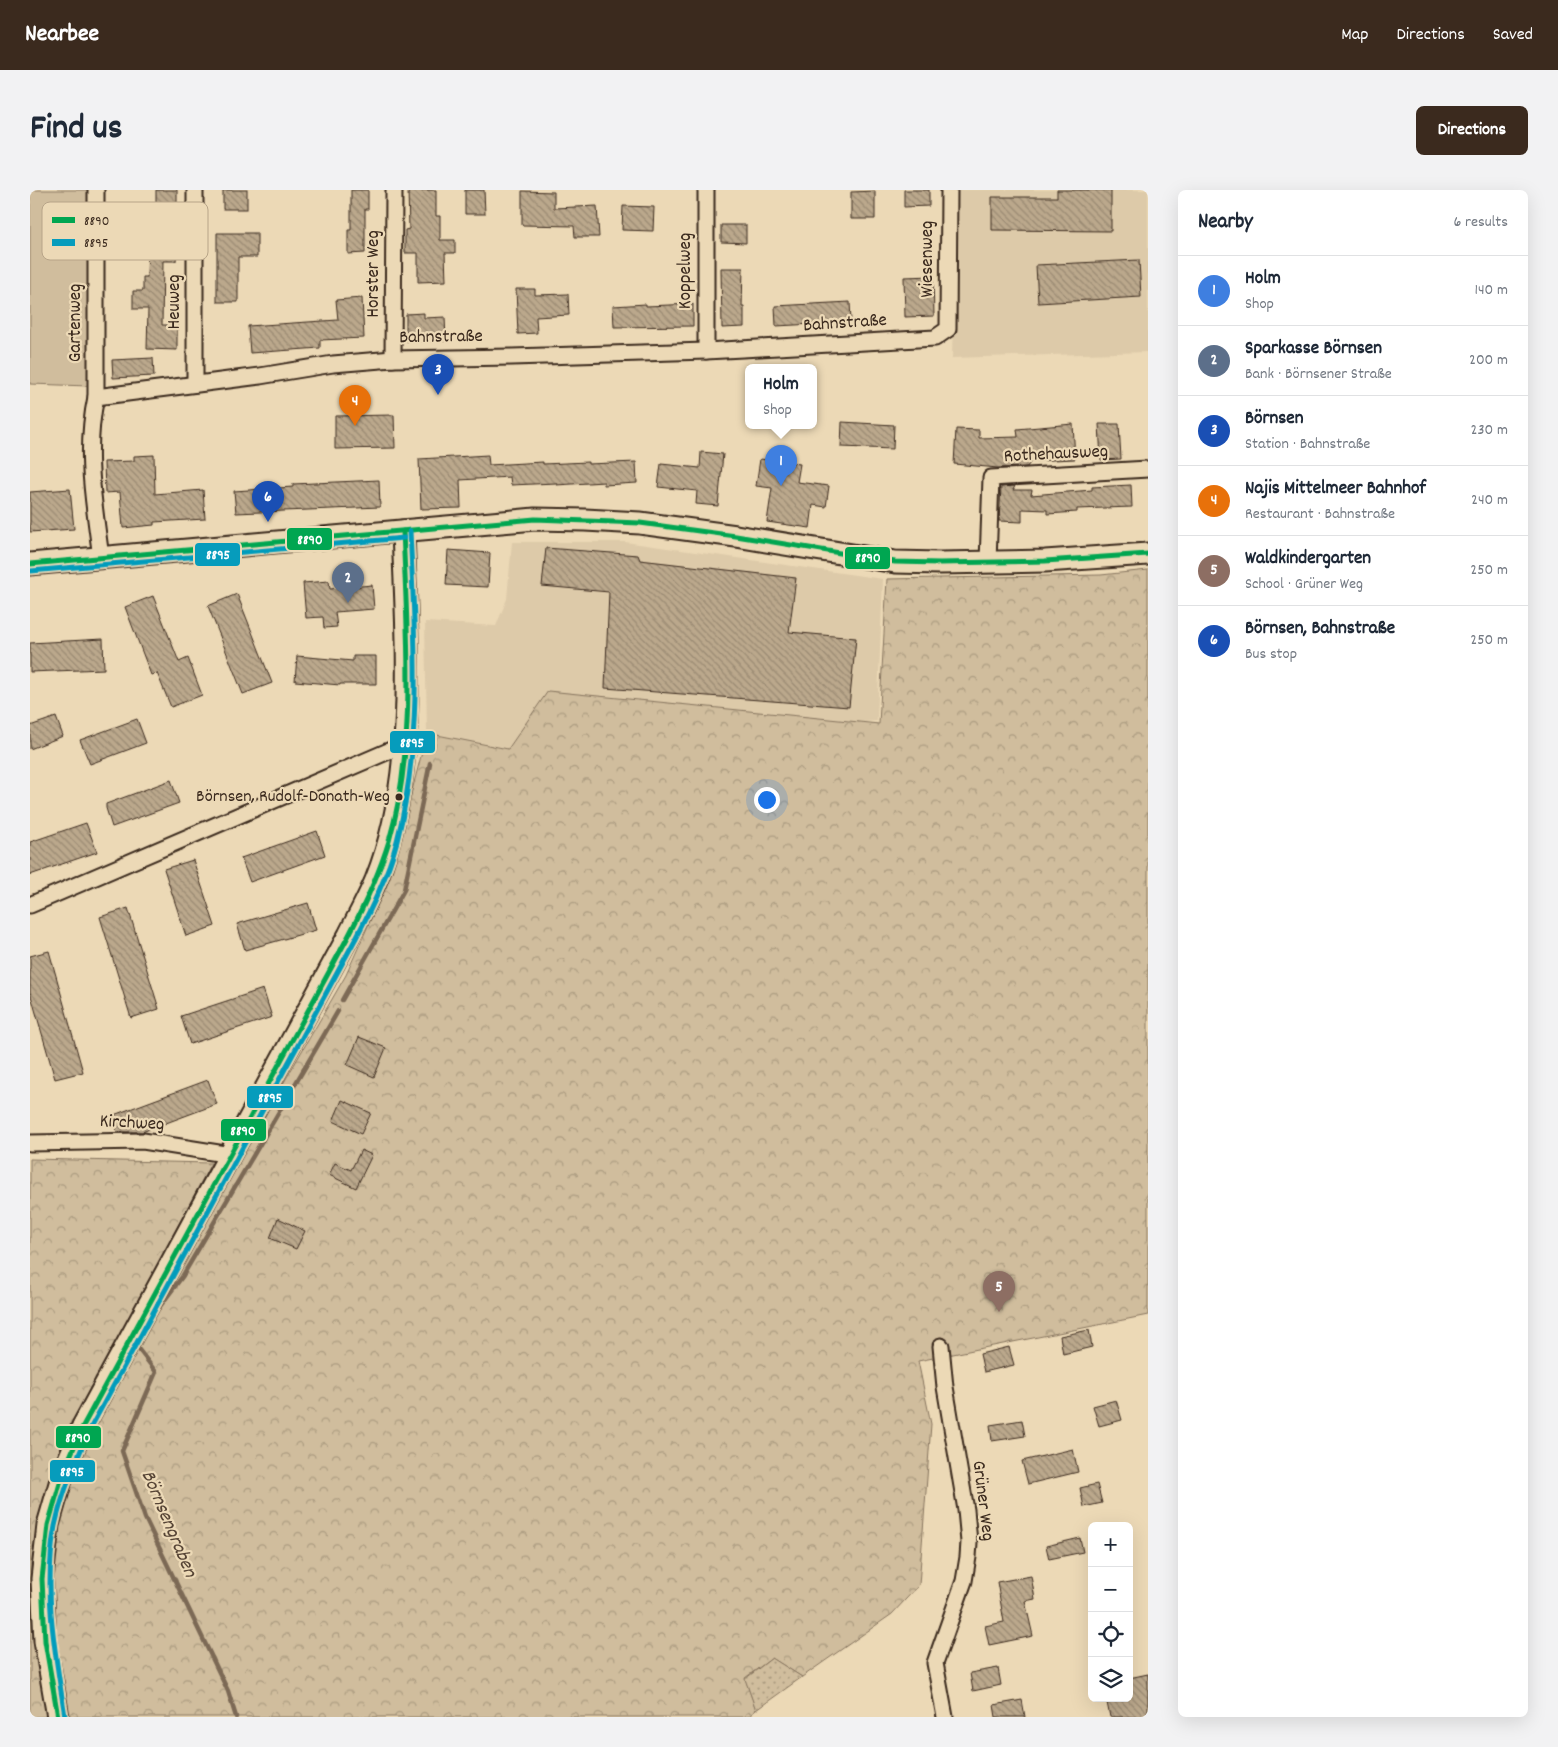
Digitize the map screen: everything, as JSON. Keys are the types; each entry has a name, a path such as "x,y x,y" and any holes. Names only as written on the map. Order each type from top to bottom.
{"street":[{"name":"Horster Weg","path":"393,359 394,190"},
{"name":"Koppelweg","path":"706,190 706,351"},
{"name":"Wiesenweg","path":"948,328 949,190"},
{"name":"Gartenweg","path":"96,260 96,397"},
{"name":"Heuweg","path":"195,384 196,260"},
{"name":"Bahnstraße","path":"96,397 260,376 333,364 393,359 512,358 706,351 936,338 948,328"},
{"path":"96,397 89,446 90,473 100,558"},
{"name":"Rothehausweg","path":"988,562 991,478 1148,469"},
{"path":"30,564 535,520 640,523 895,562 988,562 1100,558 1148,554"},
{"path":"58,1717 45,1641 42,1579 48,1525 63,1473 83,1426 340,952 376,880 390,832 400,790 404,747 407,653 403,531"},
{"path":"30,905 215,824 391,750 404,747"},
{"name":"Kirchweg","path":"30,1143 143,1141 231,1155"},
{"name":"Grüner Weg","path":"941,1346 945,1387 966,1510 969,1542 964,1580 935,1663 945,1717"}],"shaded area":[{"path":"956,190 1148,190 1148,352 952,358"},
{"path":"512,542 625,542 883,579 877,721 508,749 427,733 425,622 496,626 507,599"}],"green space":[{"path":"30,190 93,190 93,202 42,202 42,260 92,260 89,386 30,384"},
{"path":"1148,570 1148,1315 918,1361 931,1424 919,1585 892,1614 802,1677 772,1658 745,1678 756,1710 748,1717 30,1717 30,1159 211,1163 140,1298 160,1302 346,975 389,879 427,733 508,749 548,691 879,724 887,579 1101,575"},
{"path":"772,1658 802,1677 756,1710 745,1679"}],"building":[{"path":"156,190 177,190 177,202 156,202"},
{"path":"223,190 247,190 247,209 223,209"},
{"path":"351,190 368,190 368,209 365,209 365,253 348,254 348,230 351,230"},
{"path":"408,190 436,190 436,216 440,216 440,240 455,240 455,253 445,253 446,281 418,282 418,253 405,253 405,230 409,229"},
{"path":"465,190 484,190 485,214 465,214"},
{"path":"904,190 929,190 929,206 904,207"},
{"path":"1057,190 1111,190 1111,231 992,230 992,197 1057,197"},
{"path":"522,191 554,192 554,208 597,206 599,237 575,237 574,226 522,225"},
{"path":"875,191 875,219 851,219 851,192"},
{"path":"623,206 654,207 653,231 622,230"},
{"path":"721,225 746,225 746,243 721,242"},
{"path":"217,233 257,233 257,257 238,257 238,302 217,302"},
{"path":"148,260 176,260 163,261 162,325 177,325 177,350 147,349 148,309 133,309 133,291 143,291 143,277 147,277"},
{"path":"1139,260 1141,297 1038,303 1036,265"},
{"path":"721,268 743,268 742,307 744,307 744,327 722,328"},
{"path":"933,276 934,316 905,317 904,277"},
{"path":"516,289 535,289 535,295 568,294 569,315 536,317 537,333 518,334"},
{"path":"362,298 364,338 320,340 320,348 250,353 248,326 338,320 336,300"},
{"path":"850,302 851,322 776,326 775,306"},
{"path":"646,304 646,306 693,304 693,326 614,327 613,306"},
{"path":"424,313 424,318 445,317 446,341 406,341 406,314"},
{"path":"153,358 154,376 113,378 112,360"},
{"path":"394,415 395,448 335,449 335,416"},
{"path":"842,422 894,425 893,449 841,447"},
{"path":"1073,424 1075,459 1031,461 1027,467 998,468 954,464 956,429 979,430 979,438 1018,437 1017,429"},
{"path":"1099,424 1119,424 1121,459 1101,460"},
{"path":"701,452 723,454 718,506 696,504 697,491 658,487 661,464 700,468"},
{"path":"154,455 155,494 203,490 205,519 154,522 154,525 123,528 120,492 105,493 104,462 134,461 134,456"},
{"path":"488,455 489,465 543,462 543,464 588,462 588,464 636,462 637,483 604,485 604,482 511,485 510,477 460,480 461,508 421,509 419,459"},
{"path":"760,459 800,464 797,482 829,486 826,507 813,505 810,528 767,522 772,488 756,486"},
{"path":"379,480 380,507 236,513 234,491 293,487 293,484"},
{"path":"1131,485 1132,507 1077,509 1077,512 1047,514 1047,510 1022,509 1022,522 999,521 1001,487 1015,486 1013,490 1032,490 1031,495 1092,490 1092,487"},
{"path":"70,489 74,529 30,532 30,492"},
{"path":"546,548 638,555 640,560 796,578 789,632 856,638 849,707 605,688 609,592 542,586"},
{"path":"448,550 490,553 488,587 446,585"},
{"path":"329,581 330,589 372,585 374,609 335,612 337,627 324,628 323,617 306,618 303,583"},
{"path":"237,594 272,683 243,694 208,606"},
{"path":"153,596 179,662 188,658 202,695 171,707 157,673 151,675 125,607"},
{"path":"103,639 104,669 30,672 30,643"},
{"path":"297,656 353,661 353,656 376,656 376,684 340,685 295,681"},
{"path":"56,717 63,736 30,749 30,726"},
{"path":"137,719 146,743 90,764 80,740"},
{"path":"171,780 179,803 112,827 106,804"},
{"path":"86,823 97,852 30,875 30,842"},
{"path":"317,831 325,855 250,882 241,858"},
{"path":"193,860 215,926 186,936 164,869"},
{"path":"308,903 316,930 245,950 237,924"},
{"path":"128,908 159,1009 131,1018 100,917"},
{"path":"49,951 83,1072 55,1079 30,992 30,956"},
{"path":"263,989 272,1017 190,1044 181,1016"},
{"path":"359,1037 386,1048 374,1077 347,1065"},
{"path":"208,1080 217,1104 142,1132 117,1132 111,1116"},
{"path":"342,1100 371,1113 361,1134 333,1121"},
{"path":"361,1150 372,1155 356,1188 329,1175 335,1163 351,1170"},
{"path":"278,1218 305,1231 296,1249 270,1238"},
{"path":"1089,1330 1092,1347 1063,1354 1060,1336"},
{"path":"1009,1347 1014,1365 984,1372 980,1354"},
{"path":"1116,1400 1122,1420 1099,1426 1093,1406"},
{"path":"1022,1420 1025,1436 992,1441 990,1425"},
{"path":"1073,1449 1078,1472 1028,1484 1022,1461"},
{"path":"1097,1484 1102,1503 1084,1507 1080,1488"},
{"path":"1080,1538 1083,1552 1049,1559 1046,1546"},
{"path":"1031,1576 1035,1599 1025,1601 1033,1636 989,1645 985,1626 1004,1622 997,1582"},
{"path":"998,1668 1001,1685 973,1691 970,1673"},
{"path":"1148,1674 1148,1717 1110,1717 1107,1702 1133,1702 1133,1677"},
{"path":"1022,1700 1025,1717 996,1717 994,1705"}],"waterway":[{"name":"Börnsengraben","path":"433,748 435,735"},
{"name":"Börnsengraben","path":"342,1000 404,890 430,763"},
{"name":"Börnsengraben","path":"158,1309 182,1277 338,1011"},
{"name":"Börnsengraben","path":"136,1346 156,1372 122,1451 145,1518 228,1691 236,1717"}],"transit line":[{"name":"8890","path":"30,564 535,519 640,523 736,536 895,562 1045,561 1148,554"},
{"name":"8890","path":"58,1717 45,1641 42,1579 48,1525 63,1473 83,1426 361,912 389,841 398,804 404,766 407,727 408,647 403,531"},
{"name":"8895","path":"65,1716 52,1621 50,1574 55,1526 61,1501 70,1477 90,1429 374,903 397,841 411,764 414,726 415,648 410,531"},
{"name":"8895","path":"31,571 404,538"}],"place":[{"name":"Börnsen","path":"438,395"},
{"name":"Najis Mittelmeer Bahnhof","path":"355,426"},
{"name":"Holm","path":"781,486"},
{"name":"Börnsen, Bahnstraße","path":"268,522"},
{"name":"Sparkasse Börnsen","path":"348,603"},
{"name":"Börnsen, Rudolf-Donath-Weg","path":"399,797"},
{"name":"Waldkindergarten","path":"999,1312"}]}
